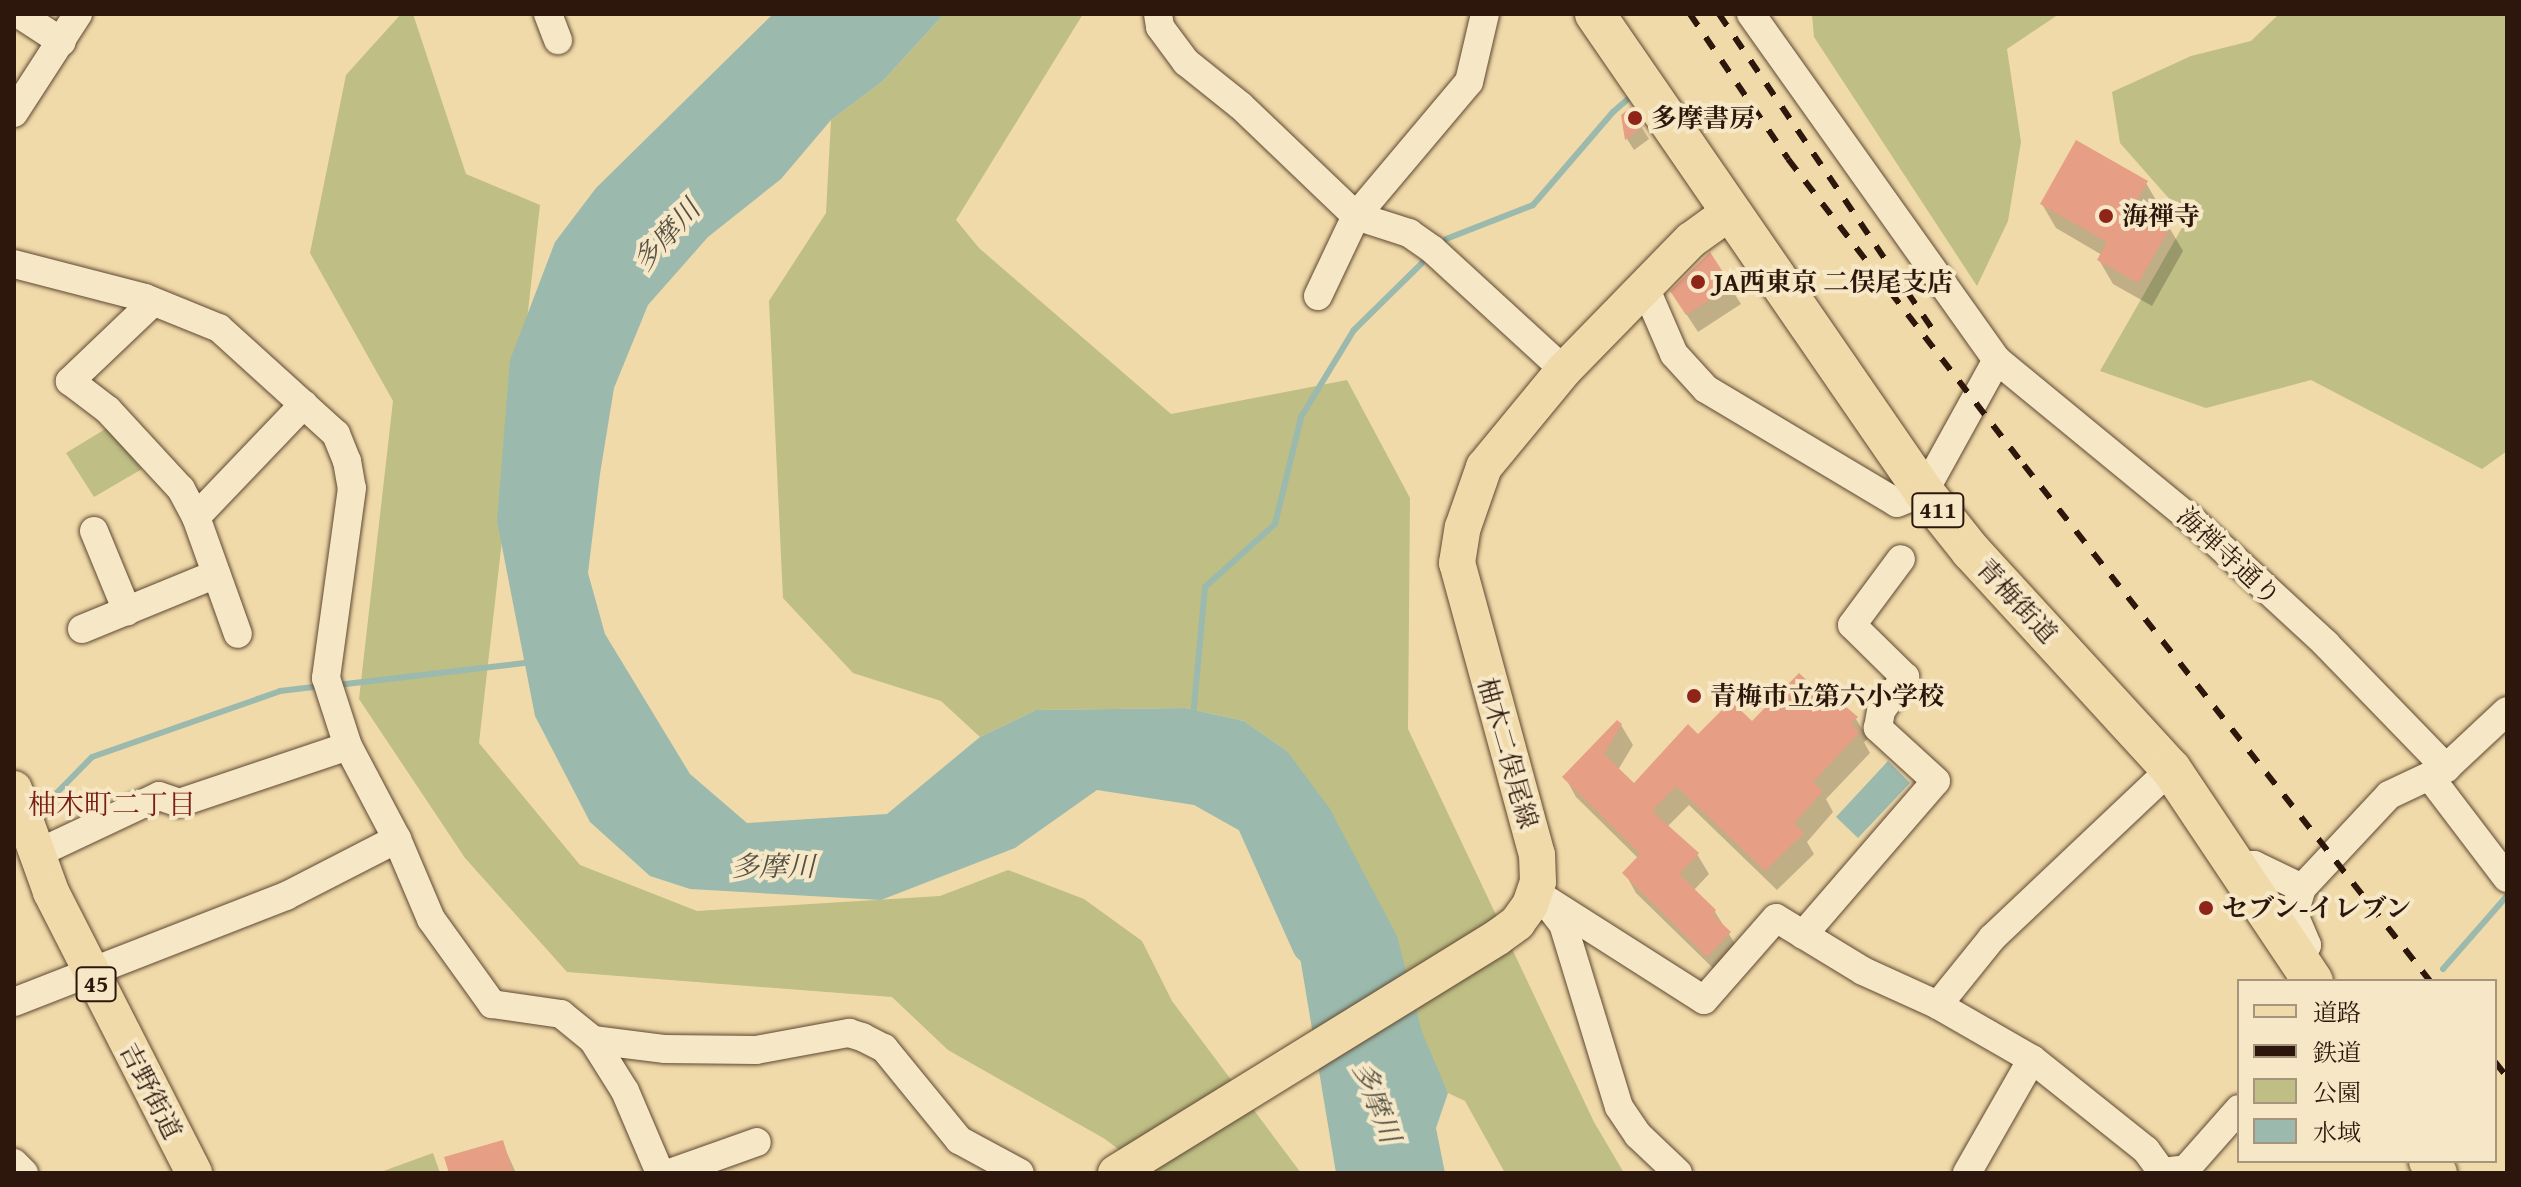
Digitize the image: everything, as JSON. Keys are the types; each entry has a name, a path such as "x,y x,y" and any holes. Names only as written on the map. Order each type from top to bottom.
{"highway":[{"name":"青梅街道","path":"1595,14 1924,492 1971,551 2171,769 2306,970"}],"main road":[{"name":"柚木二俣尾線","path":"1536,893 1538,870 1532,834 1475,639 1457,563 1463,527 1484,467 1564,370 1691,240 1730,212"},
{"name":"吉野街道","path":"14,789 25,837 90,972 194,1173"},
{"path":"1116,1173 1498,937 1524,914 1536,893"}],"street":[{"path":"19,14 62,42"},
{"path":"14,113 78,14"},
{"path":"1158,14 1160,27 1186,62 1241,106 1356,216 1409,233 1433,250 1564,370"},
{"path":"1318,296 1356,216 1469,82 1485,14"},
{"name":"海禅寺通り","path":"1751,14 1997,360 2194,522 2326,644 2438,772 2506,876"},
{"path":"14,264 153,302 219,328 336,434 347,461 352,488 326,678 348,746 397,839 431,919 492,1004 561,1014 593,1040 625,1091 660,1173"},
{"path":"1645,287 1674,354 1706,389 1897,503 1924,492 1997,360"},
{"path":"153,302 70,381 108,410 181,489 196,517 238,634"},
{"path":"196,517 304,404"},
{"path":"94,531 127,611"},
{"path":"1803,935 1936,781 1878,728 1881,711 1905,677 1852,625 1901,559"},
{"path":"82,629 216,574"},
{"path":"2306,970 2307,945 2294,914 2302,888 2389,795 2438,772 2507,711"},
{"path":"25,837 159,796 179,803 348,746"},
{"path":"1938,1005 1992,938 2171,769"},
{"path":"14,1002 286,896 397,839"},
{"path":"2238,865 2254,865 2302,888"},
{"path":"1536,893 1704,1000 1776,918 1863,971 1938,1005 2032,1059 2146,1150 2163,1172 2186,1169 2237,1111"},
{"path":"1536,893 1563,924 1619,1107 1638,1135 1678,1173"},
{"path":"593,1040 665,1049 756,1050 849,1033 862,1037 884,1048 959,1140 1020,1173"},
{"path":"1967,1173 2032,1059"},
{"path":"670,1173 757,1142"},
{"path":"14,1163 24,1173"}],"green space":[{"path":"401,14 413,14 466,174 540,205 479,743 580,865 697,911 940,896 1008,870 1084,899 1142,941 1172,1001 1301,1173 1149,1173 1105,1139 948,1050 892,997 567,972 465,858 359,699 393,401 310,253 346,75"},
{"path":"944,14 1083,14 956,220 979,248 1171,414 1347,380 1410,498 1408,729 1594,1122 1624,1173 1505,1173 1465,1101 1448,1093 1287,751 1244,721 1185,708 1036,710 980,737 941,701 853,673 783,598 769,301 826,213 831,120 883,81"},
{"path":"1812,14 2059,14 2007,49 2021,142 2008,221 1977,286 1814,37"},
{"path":"2279,14 2507,14 2507,451 2482,469 2311,380 2206,408 2100,371 2187,219 2120,143 2112,92 2191,56 2251,41"},
{"path":"107,428 142,469 94,497 66,453"},
{"path":"433,1153 440,1173 378,1173"}],"water":[{"path":"773,14 944,14 883,81 831,120 781,179 708,237 648,305 614,388 600,474 588,573 605,634 690,774 747,823 887,814 980,737 1036,710 1185,708 1244,721 1287,751 1330,809 1397,936 1422,1032 1448,1093 1436,1128 1445,1173 1336,1173 1283,855 1194,805 1097,790 1015,848 881,900 690,889 650,876 590,822 535,716 497,521 510,360 555,242 596,188"},
{"path":"1888,761 1910,783 1858,838 1836,817"}],"building":[{"name":"多摩書房","path":"1631,107 1644,126 1625,140 1621,115"},
{"name":"海禅寺","path":"2076,140 2148,181 2134,205 2171,226 2138,283 2097,260 2107,242 2040,204"},
{"path":"1710,252 1732,286 1686,315 1670,291"},
{"path":"1799,673 1815,688 1818,683 1858,717 1851,724 1860,732 1813,782 1823,791 1794,823 1804,833 1765,871 1676,786 1652,811 1699,853 1679,874 1716,910 1713,915 1731,932 1707,957 1622,873 1640,854 1562,777 1617,720 1622,724 1604,754 1634,783 1688,724 1698,734 1731,701 1752,721"},
{"path":"503,1140 513,1173 449,1173 444,1157"}],"waterway":[{"path":"1446,239 1533,205 1613,112 1629,98"},
{"path":"1193,717 1205,587 1275,524 1301,417 1354,330 1422,263"},
{"path":"337,685 533,662"},
{"path":"37,813 92,757 280,691 322,686"},
{"name":"多摩川","path":"1246,802 1310,945"},
{"path":"2443,969 2507,896"}],"railway":[{"path":"1690,14 1788,159 2428,979"},
{"path":"1719,14 1932,329"},
{"path":"2497,1064 2507,1077"}],"place":[{"name":"多摩書房","path":"1635,118"},
{"name":"海禅寺","path":"2106,216"},
{"name":"JA西東京 二俣尾支店","path":"1698,282"},
{"name":"青梅市立第六小学校","path":"1694,696"},
{"name":"セブン-イレブン","path":"2206,908"}],"district":[{"name":"柚木町二丁目","path":"112,804"}]}
